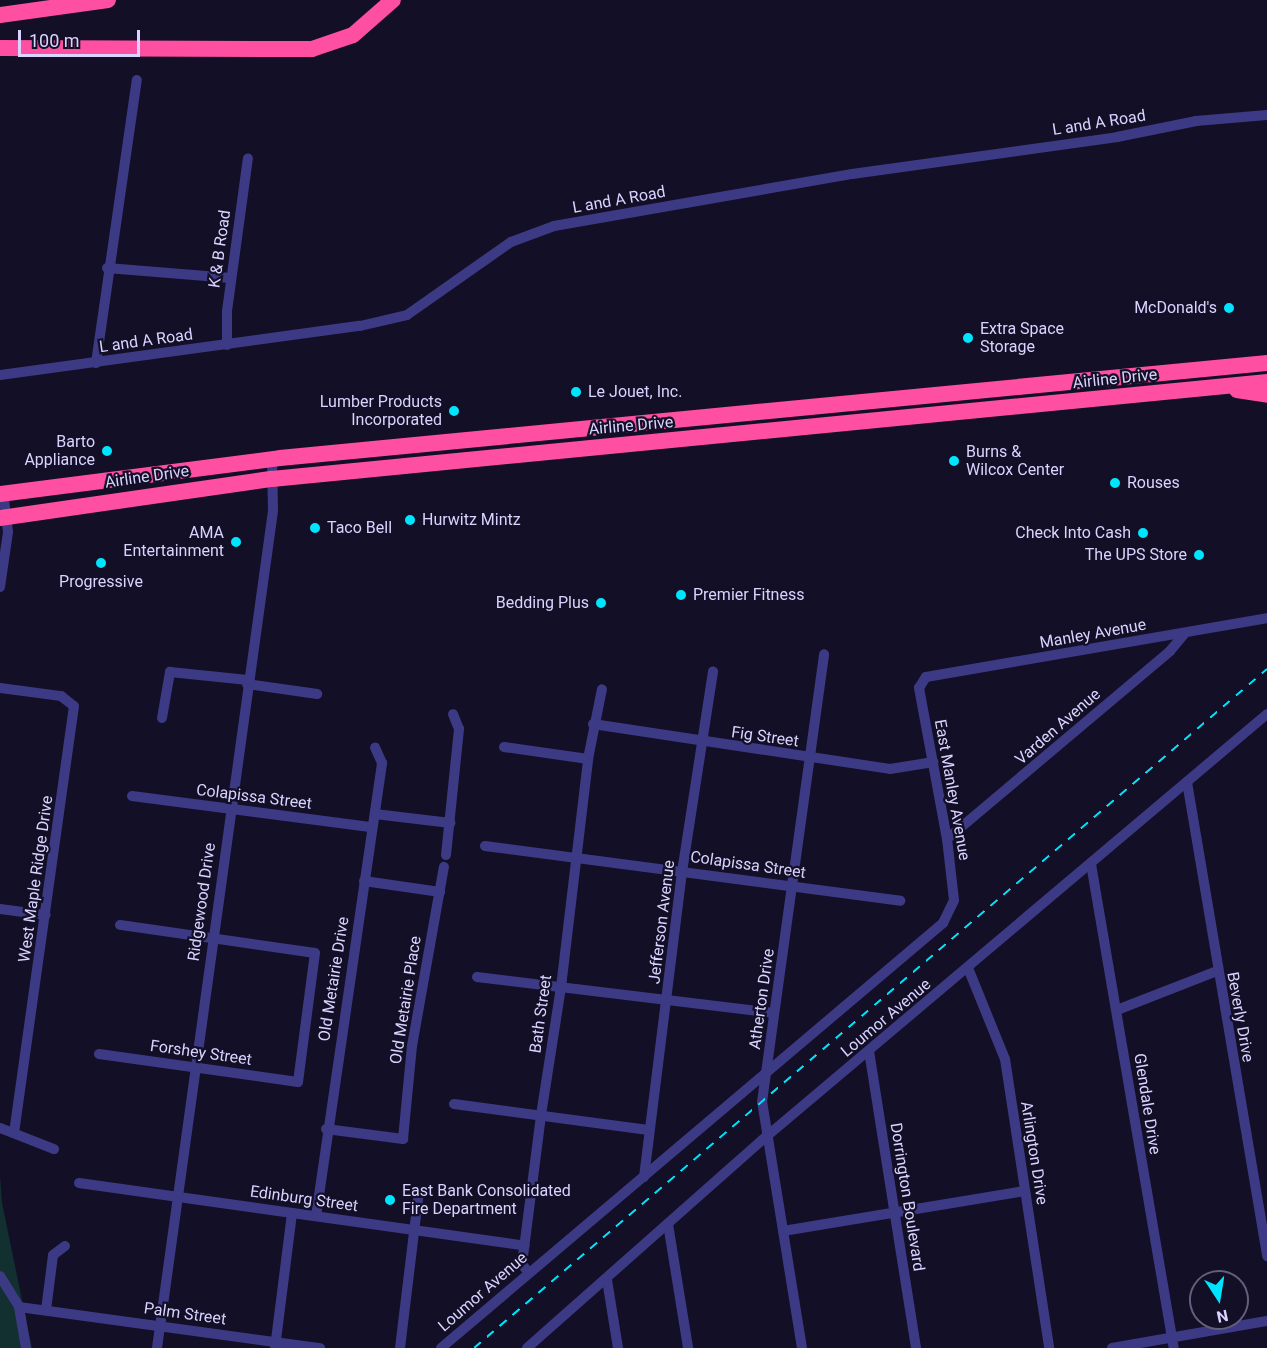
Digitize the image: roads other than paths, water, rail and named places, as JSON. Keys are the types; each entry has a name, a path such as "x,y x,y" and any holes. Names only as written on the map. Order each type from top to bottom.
{"highway":[{"path":"0,15 108,0"},
{"path":"0,48 312,49 335,43 369,25 393,0"},
{"name":"Airline Drive","path":"2,494 272,459 1267,363"},
{"path":"1065,402 1065,393 1073,387 1121,376"},
{"name":"Airline Drive","path":"3,518 272,479 1267,382"},
{"path":"1224,386 1267,395"},
{"path":"786,410 788,430"}],"street":[{"path":"96,363 107,267 137,80"},
{"name":"L and A Road","path":"0,375 227,345 407,315 510,242 554,226 852,174 1117,137 1196,121 1267,115"},
{"name":"K & B Road","path":"227,345 231,278 248,158"},
{"path":"107,267 231,278"},
{"name":"Ridgewood Drive","path":"157,1348 230,808 273,511 272,459"},
{"path":"0,587 2,494"},
{"name":"Manley Avenue","path":"924,680 1267,618"},
{"name":"Varden Avenue","path":"947,839 1161,659 1185,633"},
{"name":"Atherton Drive","path":"802,1348 762,1102 824,654"},
{"name":"Jefferson Avenue","path":"644,1177 648,1130 668,1001 682,872 713,671"},
{"path":"162,718 170,672 317,694"},
{"name":"East Manley Avenue","path":"924,680 919,688 947,839 954,907"},
{"name":"West Maple Ridge Drive","path":"0,688 61,696 74,706 14,1133"},
{"path":"593,724 602,689"},
{"path":"446,855 459,729 453,714"},
{"name":"Loumor Avenue","path":"527,1348 607,1280 767,1136 1267,714"},
{"name":"Fig Street","path":"593,724 701,743 890,769 933,762"},
{"name":"Bath Street","path":"528,1272 522,1264 541,1115 561,987 593,724"},
{"name":"Old Metairie Drive","path":"316,1216 326,1129 382,763 375,747"},
{"path":"504,747 588,759"},
{"name":"Beverly Drive","path":"1187,782 1217,971 1267,1256"},
{"name":"Colapissa Street","path":"132,796 372,827"},
{"path":"375,814 450,823"},
{"name":"Colapissa Street","path":"485,846 900,901"},
{"name":"Glendale Drive","path":"1091,864 1173,1344"},
{"name":"Old Metairie Place","path":"326,1129 403,1139 412,1046 444,867"},
{"path":"364,881 440,892"},
{"name":"Loumor Avenue","path":"441,1348 943,923 954,907"},
{"path":"0,909 46,915"},
{"path":"120,925 213,938"},
{"name":"Forshey Street","path":"99,1054 298,1082 315,953 213,938"},
{"name":"Arlington Drive","path":"968,968 1003,1053 1049,1348"},
{"path":"1117,1010 1217,971"},
{"path":"477,977 774,1013"},
{"name":"Dorrington Boulevard","path":"869,1052 916,1348"},
{"path":"454,1104 648,1130"},
{"path":"0,1128 54,1149"},
{"name":"Edinburg Street","path":"79,1183 525,1246"},
{"path":"400,1348 419,1191"},
{"path":"783,1231 1025,1191"},
{"path":"276,1345 292,1213"},
{"path":"668,1224 688,1348"},
{"path":"46,1310 53,1255 65,1246"},
{"path":"0,1276 19,1307 26,1348"},
{"path":"607,1280 618,1348"},
{"name":"Palm Street","path":"19,1307 160,1325 276,1345 320,1348"},
{"path":"1112,1348 1173,1344 1267,1321"}],"railway":[{"path":"474,1348 1267,669"}],"place":[{"name":"McDonald's","path":"1229,308"},
{"name":"Extra Space Storage","path":"968,338"},
{"name":"Le Jouet, Inc.","path":"576,392"},
{"name":"Lumber Products Incorporated","path":"454,411"},
{"name":"Barto Appliance","path":"107,451"},
{"name":"Burns & Wilcox Center","path":"954,461"},
{"name":"Rouses","path":"1115,483"},
{"name":"Hurwitz Mintz","path":"410,520"},
{"name":"Taco Bell","path":"315,528"},
{"name":"Check Into Cash","path":"1143,533"},
{"name":"AMA Entertainment","path":"236,542"},
{"name":"The UPS Store","path":"1199,555"},
{"name":"Progressive","path":"101,563"},
{"name":"Premier Fitness","path":"681,595"},
{"name":"Bedding Plus","path":"601,603"},
{"name":"East Bank Consolidated Fire Department","path":"390,1200"}]}
